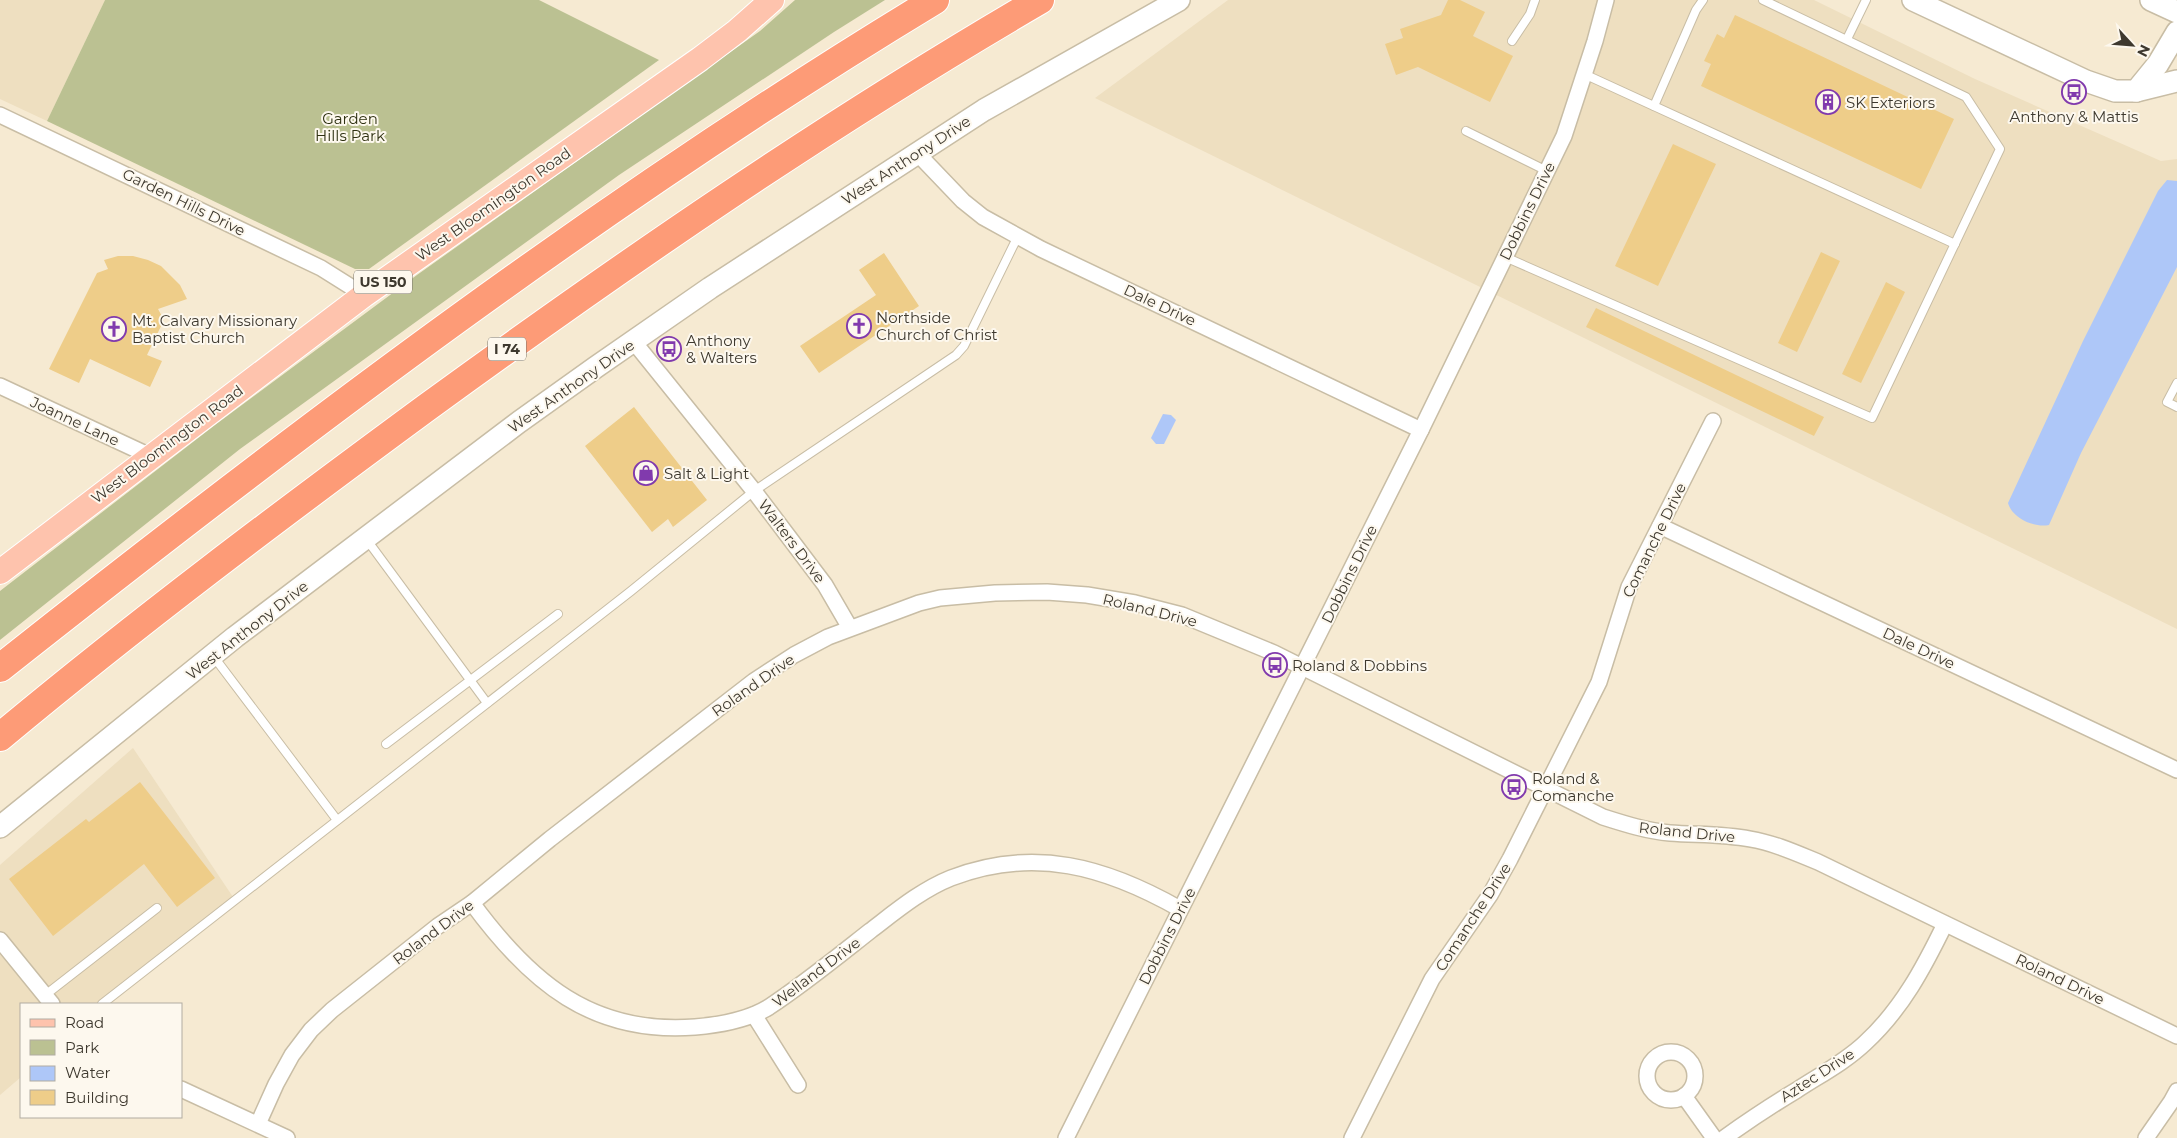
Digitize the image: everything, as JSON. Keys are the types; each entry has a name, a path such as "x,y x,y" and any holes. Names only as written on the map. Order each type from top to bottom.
{"highway":[{"path":"0,668 192,516 369,382 553,250 717,137 935,0"},
{"name":"I 74","path":"0,737 177,596 362,455 548,319 694,217 816,137 1040,0"}],"main road":[{"name":"West Bloomington Road","path":"0,572 364,295 700,59 772,0"}],"street":[{"name":"West Anthony Drive","path":"0,827 213,655 519,422 710,288 984,110 1179,0"},
{"name":"Dobbins Drive","path":"1066,1138 1421,430 1564,136 1584,74 1603,0"},
{"path":"1913,0 2086,81 2115,91 2136,91 2177,81"},
{"path":"2151,0 2177,12"},
{"path":"2136,91 2158,64 2177,32"},
{"name":"Garden Hills Drive","path":"0,115 321,268 364,295"},
{"name":"Dale Drive","path":"918,154 963,201 984,217 1018,236 1421,430"},
{"name":"Walters Drive","path":"634,342 754,491 825,585 850,628"},
{"name":"Joanne Lane","path":"0,386 150,456"},
{"name":"Comanche Drive","path":"1352,1138 1432,979 1490,895 1599,682 1629,587 1712,421"},
{"name":"Dale Drive","path":"1660,526 2177,770"},
{"name":"Roland Drive","path":"258,1124 288,1062 311,1030 332,1010 438,926 472,904 550,839 754,681 794,655 850,628 919,603 940,598 995,593 1047,592 1087,595 1135,603 1182,615 1231,634 1303,667 1603,817 1638,828 1671,833 1717,834 1751,839 1782,847 1818,862 2177,1036"},
{"name":"Welland Drive","path":"472,904 514,954 546,984 574,1003 598,1015 620,1022 678,1028 709,1025 754,1015 803,984 892,914 929,889 951,878 976,870 1015,863 1068,864 1099,871 1132,884 1180,909"},
{"name":"Aztec Drive","path":"1724,1138 1842,1062 1866,1042 1892,1015 1910,990 1926,964 1945,924"},
{"path":"0,940 48,1000"},
{"path":"754,1015 798,1085"},
{"path":"182,1089 287,1138"},
{"path":"2146,1138 2177,1091"},
{"path":"1684,1096 1714,1138"}],"lane":[{"path":"1512,42 1530,14 1535,0"},
{"path":"1654,106 1696,10 1703,0"},
{"path":"1505,257 1599,300 1872,418 2000,148 1966,97 1763,0"},
{"path":"1847,39 1866,0"},
{"path":"1584,74 1955,244"},
{"path":"1466,131 1547,171"},
{"path":"103,1003 487,703 754,491 956,355 964,346 1018,236"},
{"path":"2177,383 2168,402 2177,406"},
{"path":"365,539 472,679 487,703"},
{"path":"386,744 558,614"},
{"path":"213,655 337,820"},
{"path":"48,1000 157,908"}],"shaded area":[{"path":"0,0 105,0 47,121 0,99"},
{"path":"1228,0 1814,0 1975,79 2161,161 2177,159 2177,629 1095,98"},
{"path":"133,748 233,897 108,1003 20,1003 20,1078 0,1095 0,865"}],"green space":[{"name":"Garden Hills Park","path":"105,0 539,0 659,60 369,269 355,269 47,121"},
{"path":"795,0 885,0 619,175 240,449 0,640 0,591 215,425 417,275 760,31"}],"water":[{"path":"2167,180 2177,181 2177,267 2081,453 2049,525 2043,526 2024,521 2014,513 2008,503 2083,341 2158,191"},
{"path":"1163,414 1171,415 1176,420 1164,444 1156,444 1151,438"}],"building":[{"path":"1448,0 1460,0 1485,12 1473,36 1513,56 1490,102 1418,67 1396,75 1385,44 1403,38 1400,29 1441,15"},
{"name":"SK Exteriors","path":"1735,15 1954,119 1921,189 1701,86 1711,64 1704,61 1717,34 1724,38"},
{"path":"1673,144 1716,164 1658,286 1615,266"},
{"path":"1821,252 1840,261 1797,352 1778,343"},
{"name":"Northside Church of Christ","path":"884,253 919,306 819,373 800,346 876,295 859,270"},
{"name":"Mt. Calvary Missionary Baptist Church","path":"118,256 133,256 161,266 180,285 187,299 158,309 164,320 147,355 162,361 150,387 90,359 79,383 49,369 97,273 108,269 104,260"},
{"path":"1886,282 1905,292 1861,383 1842,374"},
{"path":"1596,308 1824,417 1814,436 1586,327"},
{"name":"Salt & Light","path":"634,407 707,500 673,527 668,519 652,532 585,446"},
{"path":"140,782 215,878 177,907 144,864 53,936 9,879 86,819 89,822"}],"place":[{"name":"Anthony & Mattis","path":"2074,92"},
{"name":"SK Exteriors","path":"1828,102"},
{"name":"Northside Church of Christ","path":"859,326"},
{"name":"Mt. Calvary Missionary Baptist Church","path":"114,329"},
{"name":"Anthony & Walters","path":"669,349"},
{"name":"Salt & Light","path":"646,473"},
{"name":"Roland & Dobbins","path":"1275,665"},
{"name":"Roland & Comanche","path":"1514,787"}]}
